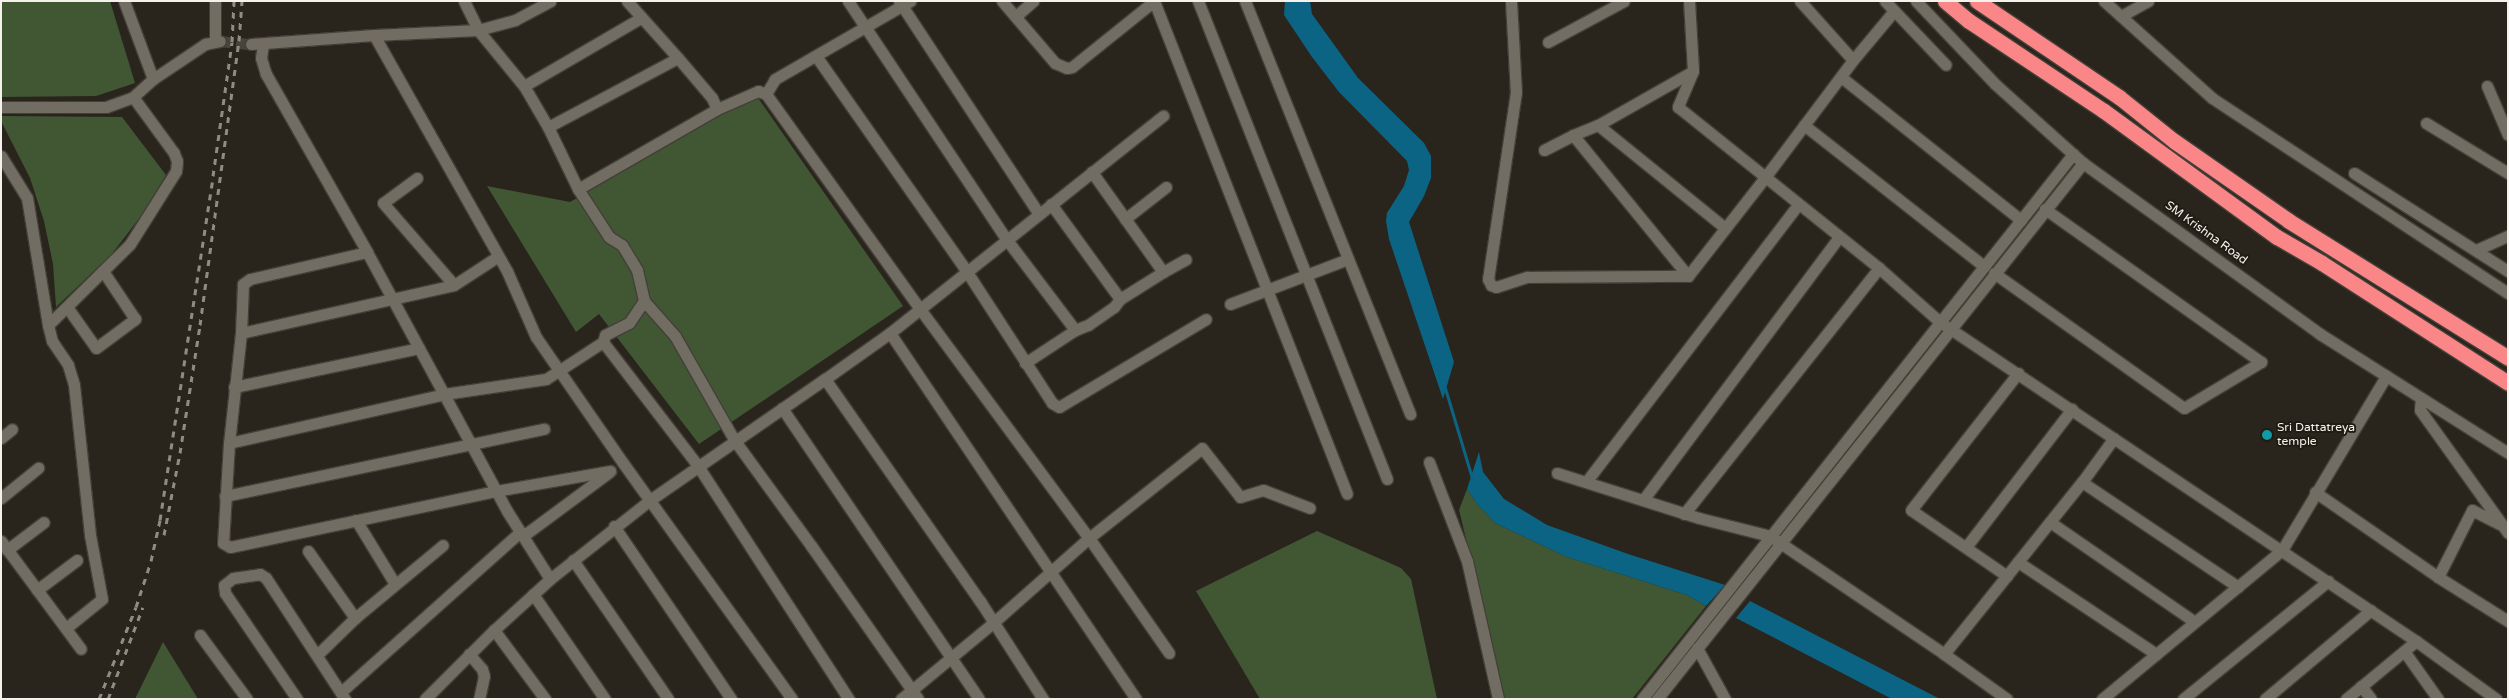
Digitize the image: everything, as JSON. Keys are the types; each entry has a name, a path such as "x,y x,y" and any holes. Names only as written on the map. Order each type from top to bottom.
{"highway":[{"path":"1945,1 1969,21 2104,111 2277,237 2322,263 2508,382"},
{"path":"1977,1 2119,97 2174,141 2329,247 2508,358"}],"street":[{"path":"124,1 153,80"},
{"path":"1,107 106,107 133,97 153,80 205,44 217,41 215,1"},
{"path":"464,1 478,30 524,86 548,127 578,189 609,237 622,246 637,270 644,300 675,336 734,441 915,694"},
{"path":"550,1 515,20 478,30 374,34 257,45 266,74 367,252 496,491 550,579"},
{"path":"627,1 712,98 717,109"},
{"path":"848,1 1007,240 1075,330"},
{"path":"1002,1 1055,63 1066,68 1072,66 1154,1 1347,494"},
{"path":"1016,16 1034,1"},
{"path":"1198,1 1387,479"},
{"path":"1245,1 1410,414"},
{"path":"1511,1 1516,92 1488,279 1491,285 1496,287 1527,276 1688,276"},
{"path":"1548,42 1624,1"},
{"path":"1689,1 1693,71 1678,107 1879,268 1951,330 2371,610 2496,699"},
{"path":"1800,1 1853,60"},
{"path":"1886,1 1946,65"},
{"name":"SM Krishna Road","path":"1916,1 1995,84 2083,163 2320,334 2508,453"},
{"path":"2104,1 2212,98 2508,293"},
{"path":"2121,16 2148,1"},
{"path":"766,94 775,80 904,3 1039,214"},
{"path":"1688,276 1853,60 1894,11"},
{"path":"524,86 641,18"},
{"path":"374,34 507,271 536,337 623,463 792,699"},
{"path":"816,56 967,272 1048,398 1059,407 1206,319"},
{"path":"548,127 678,58"},
{"path":"1544,150 1572,135 1598,125 1693,71"},
{"path":"1841,77 2021,220"},
{"path":"2487,86 2508,135"},
{"path":"578,189 717,109 758,91 766,94 920,310 1089,538 1169,653"},
{"path":"48,326 130,244 176,171 177,161 174,153 133,97"},
{"path":"425,699 469,654 533,594 614,526 890,333 1163,116"},
{"path":"1804,124 1984,266"},
{"path":"2426,124 2508,173"},
{"path":"1598,125 1724,227"},
{"path":"1572,135 1688,276"},
{"path":"1642,699 2073,154"},
{"path":"1,156 29,206 48,326 52,340 68,365 74,385 89,525 102,599 66,628"},
{"path":"1657,699 2083,163"},
{"path":"1092,172 1163,272"},
{"path":"2354,173 2508,271"},
{"path":"417,178 383,204 454,285"},
{"path":"1125,218 1166,187"},
{"path":"1051,204 1120,299"},
{"path":"1586,482 1798,205"},
{"path":"1994,274 2184,408 2261,362 2045,209"},
{"path":"2476,250 2508,236"},
{"path":"1643,500 1838,237"},
{"path":"367,252 243,284 241,333 228,443 222,539 230,547 496,491 610,471"},
{"path":"241,333 454,285 498,257"},
{"path":"1026,363 1075,330 1088,325 1114,307 1120,299 1186,260"},
{"path":"1230,304 1348,260"},
{"path":"1684,514 1879,268"},
{"path":"67,307 96,348 135,320 103,271"},
{"path":"228,443 444,394 546,380 603,342 605,335 628,323 644,300"},
{"path":"890,333 1136,699"},
{"path":"603,342 698,466 849,699"},
{"path":"234,387 419,348"},
{"path":"2008,576 1911,510 2018,373"},
{"path":"2102,699 2282,550 2386,376"},
{"path":"825,379 994,622 1043,699"},
{"path":"2421,398 2420,410 2506,529"},
{"path":"782,408 979,699"},
{"path":"1966,547 2072,409"},
{"path":"1,438 12,429"},
{"path":"225,496 544,429"},
{"path":"1944,654 2082,482 2114,438"},
{"path":"901,699 915,694 952,657 1089,538 1202,448 1240,497 1263,490 1310,508"},
{"path":"1429,462 1467,561 1498,699"},
{"path":"297,699 225,593 224,586 233,578 264,575 318,654 343,695 522,534 623,463"},
{"path":"1,498 38,468"},
{"path":"1557,473 1684,514 1770,536 2007,699"},
{"path":"2082,482 2238,587"},
{"path":"2315,492 2438,577 2508,622"},
{"path":"2438,577 2472,510 2506,529"},
{"path":"356,520 395,584"},
{"path":"44,522 4,545 81,649"},
{"path":"2050,522 2195,622"},
{"path":"614,526 730,699"},
{"path":"318,654 356,618 443,545"},
{"path":"308,551 356,618"},
{"path":"37,590 77,560"},
{"path":"573,560 668,699"},
{"path":"2018,562 2156,654"},
{"path":"2183,699 2328,581"},
{"path":"533,594 605,699"},
{"path":"2265,699 2371,610"},
{"path":"494,630 545,699"},
{"path":"200,635 247,699"},
{"path":"2346,699 2416,641"},
{"path":"1697,648 1725,699"},
{"path":"2404,651 2438,699"},
{"path":"469,654 482,669 484,676 479,699"},
{"path":"2361,686 2371,699"}],"green space":[{"path":"1,1 110,1 135,83 96,96 1,97"},
{"path":"756,95 903,306 699,444 599,314 576,332 487,186 570,202"},
{"path":"1,116 122,117 166,175 141,216 111,255 56,307 53,264 44,221 30,178 1,121"},
{"path":"1467,489 1477,504 1495,523 1567,557 1687,595 1706,606 1632,699 1505,699 1459,510"},
{"path":"1317,531 1401,568 1411,579 1437,699 1260,699 1196,591"},
{"path":"163,642 198,699 135,699"}],"water":[{"path":"1285,1 1310,1 1312,14 1358,78 1424,143 1431,156 1431,178 1424,196 1409,222 1454,362 1443,399 1389,239 1386,221 1387,213 1404,186 1409,170 1407,161 1339,92 1312,57 1284,15"},
{"path":"1479,452 1483,472 1504,499 1547,525 1628,554 1725,585 1706,606 1687,595 1567,557 1495,523 1477,504 1467,489"},
{"path":"1750,601 1940,699 1892,699 1736,618"}],"waterway":[{"path":"1445,388 1472,478"}],"tunnel":[{"path":"220,41 251,44"}],"railway":[{"path":"99,699 136,607 151,561 160,520 213,176 232,42 234,1"},
{"path":"164,535 180,453 200,325 239,41 242,1"},
{"path":"108,699 143,607"}],"place":[{"name":"Sri Dattatreya temple","path":"2267,435"}]}
